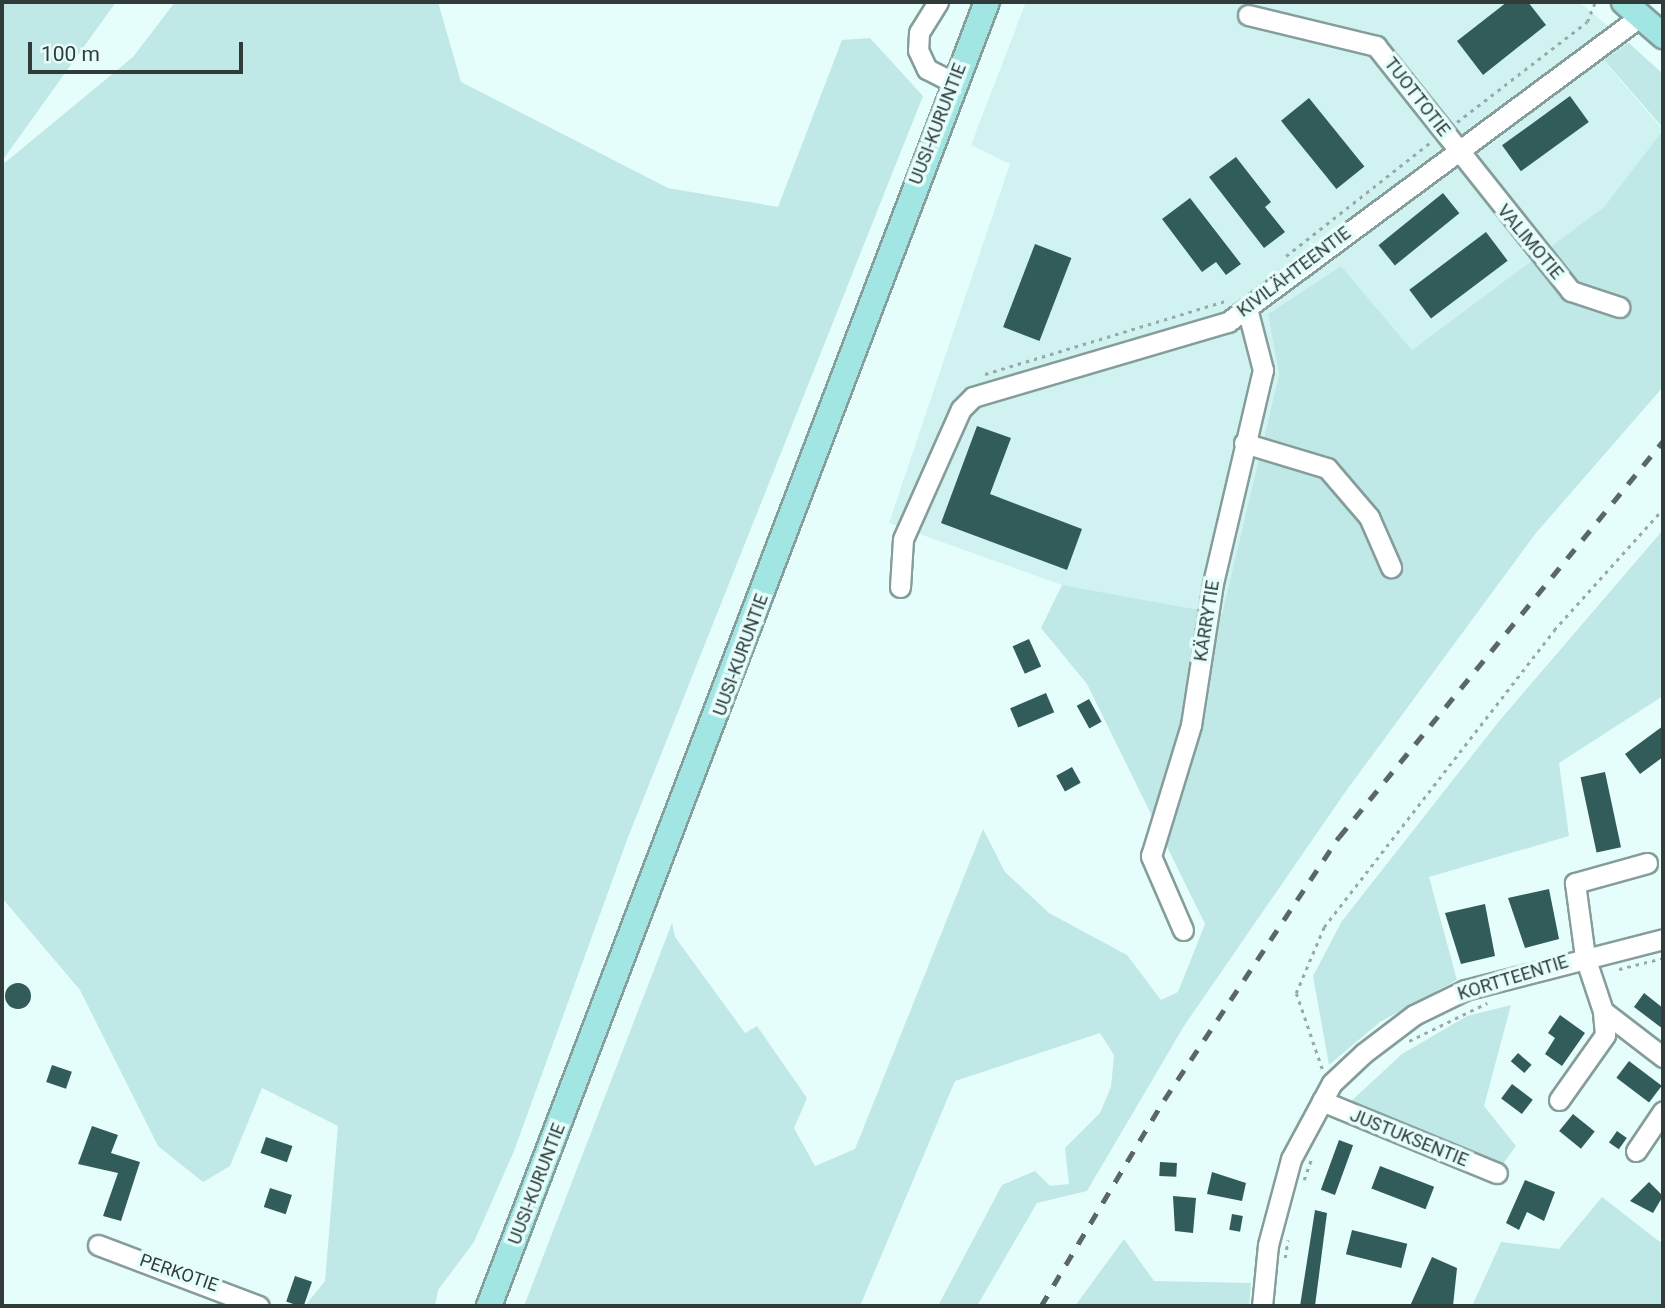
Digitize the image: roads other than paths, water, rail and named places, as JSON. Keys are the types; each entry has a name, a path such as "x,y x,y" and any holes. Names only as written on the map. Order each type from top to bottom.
{"main road":[{"name":"UUSI-KURUNTIE","path":"489,1306 701,764 953,82 987,2"},
{"path":"1633,9 1663,36"}],"street":[{"path":"938,2 919,33 918,50 927,69 953,82"},
{"name":"KIVILÄHTEENTIE","path":"900,587 903,539 961,409 988,382 1228,322 1242,301 1460,153 1633,9"},
{"name":"TUOTTOTIE","path":"1248,15 1376,46 1460,153"},
{"name":"VALIMOTIE","path":"1460,153 1571,291 1619,307"},
{"name":"KÄRRYTIE","path":"1183,930 1151,856 1191,725 1219,554 1263,370 1242,301"},
{"path":"1244,443 1327,468 1369,517 1391,566"},
{"path":"1559,1100 1605,1035 1603,1011 1589,966 1575,883 1647,863"},
{"name":"KORTTEENTIE","path":"1262,1306 1268,1245 1291,1159 1332,1083 1414,1016 1465,990 1589,966 1663,939"},
{"path":"1603,1011 1663,1057"},
{"name":"JUSTUKSENTIE","path":"1322,1101 1497,1173"},
{"path":"1636,1151 1663,1111"},
{"name":"PERKOTIE","path":"98,1245 259,1306"}],"railway":[{"path":"1041,1306 1164,1100 1339,837 1663,441"}]}
